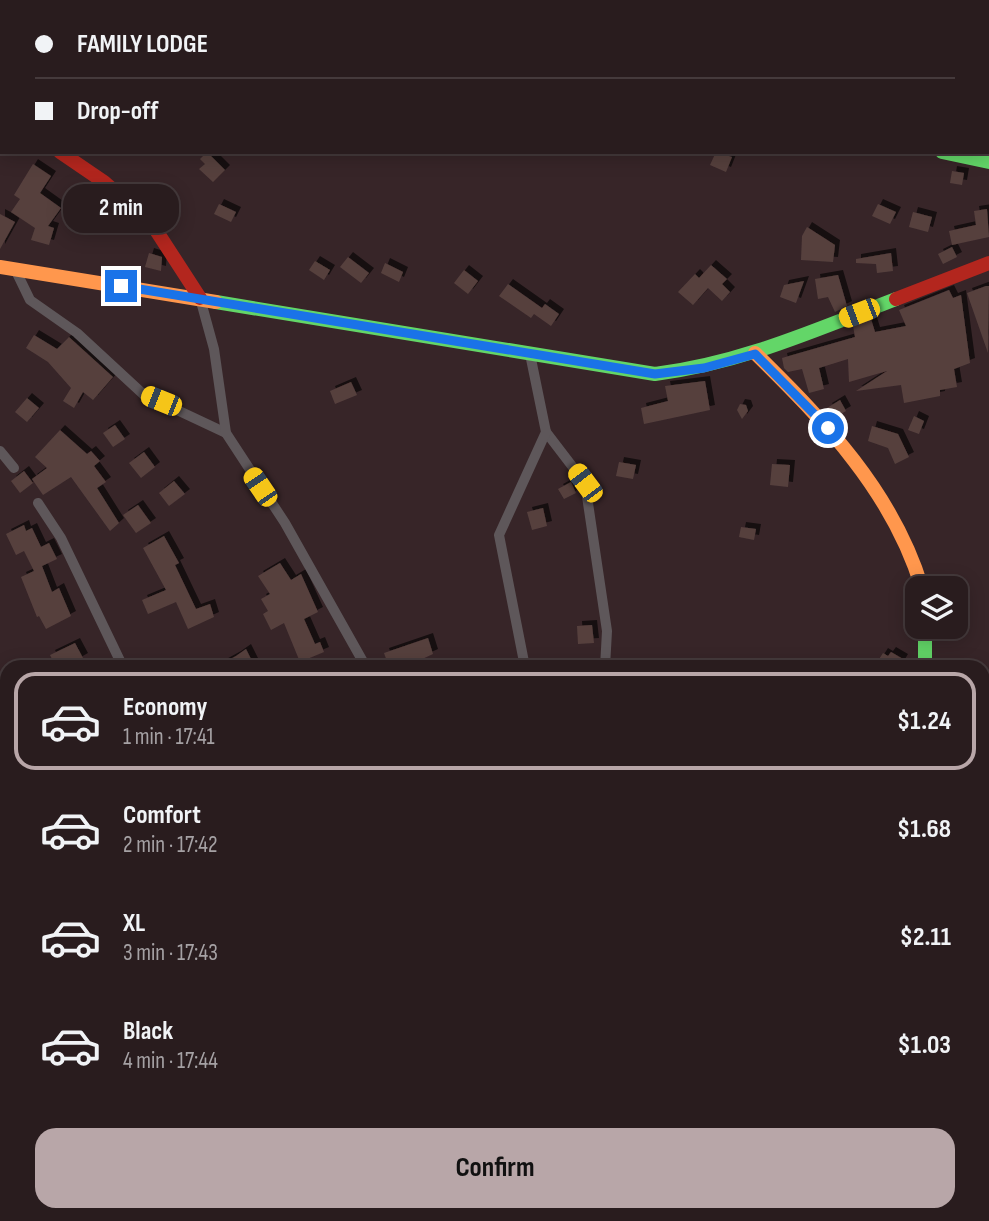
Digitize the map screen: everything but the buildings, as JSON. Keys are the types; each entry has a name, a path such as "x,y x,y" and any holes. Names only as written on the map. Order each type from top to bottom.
{"main road":[{"path":"63,154 104,182 152,224 200,298"},
{"path":"953,154 989,162"},
{"path":"0,267 655,374 704,368 755,354 989,263"},
{"path":"755,354 815,412 855,460 908,547 918,576"},
{"path":"923,660 924,639"}],"street":[{"path":"15,269 30,300 77,333 143,394 226,433"},
{"path":"200,298 216,360 226,433 285,523 362,660"},
{"path":"530,354 546,432 585,483 607,631 606,660"},
{"path":"525,660 499,535 546,432"},
{"path":"0,452 14,468"},
{"path":"38,503 61,538 120,660"}],"traffic: fast":[{"path":"951,154 989,162"},
{"path":"216,302 655,374 748,354 896,299"},
{"path":"925,639 925,660"}],"traffic: slow":[{"path":"0,267 216,302"},
{"path":"755,353 807,405 854,460 894,520 918,576"}],"traffic: jam":[{"path":"63,154 104,182 152,224 200,298"},
{"path":"896,299 989,263"}],"route":[{"path":"121,286 655,374 704,368 755,354 828,428"}]}
